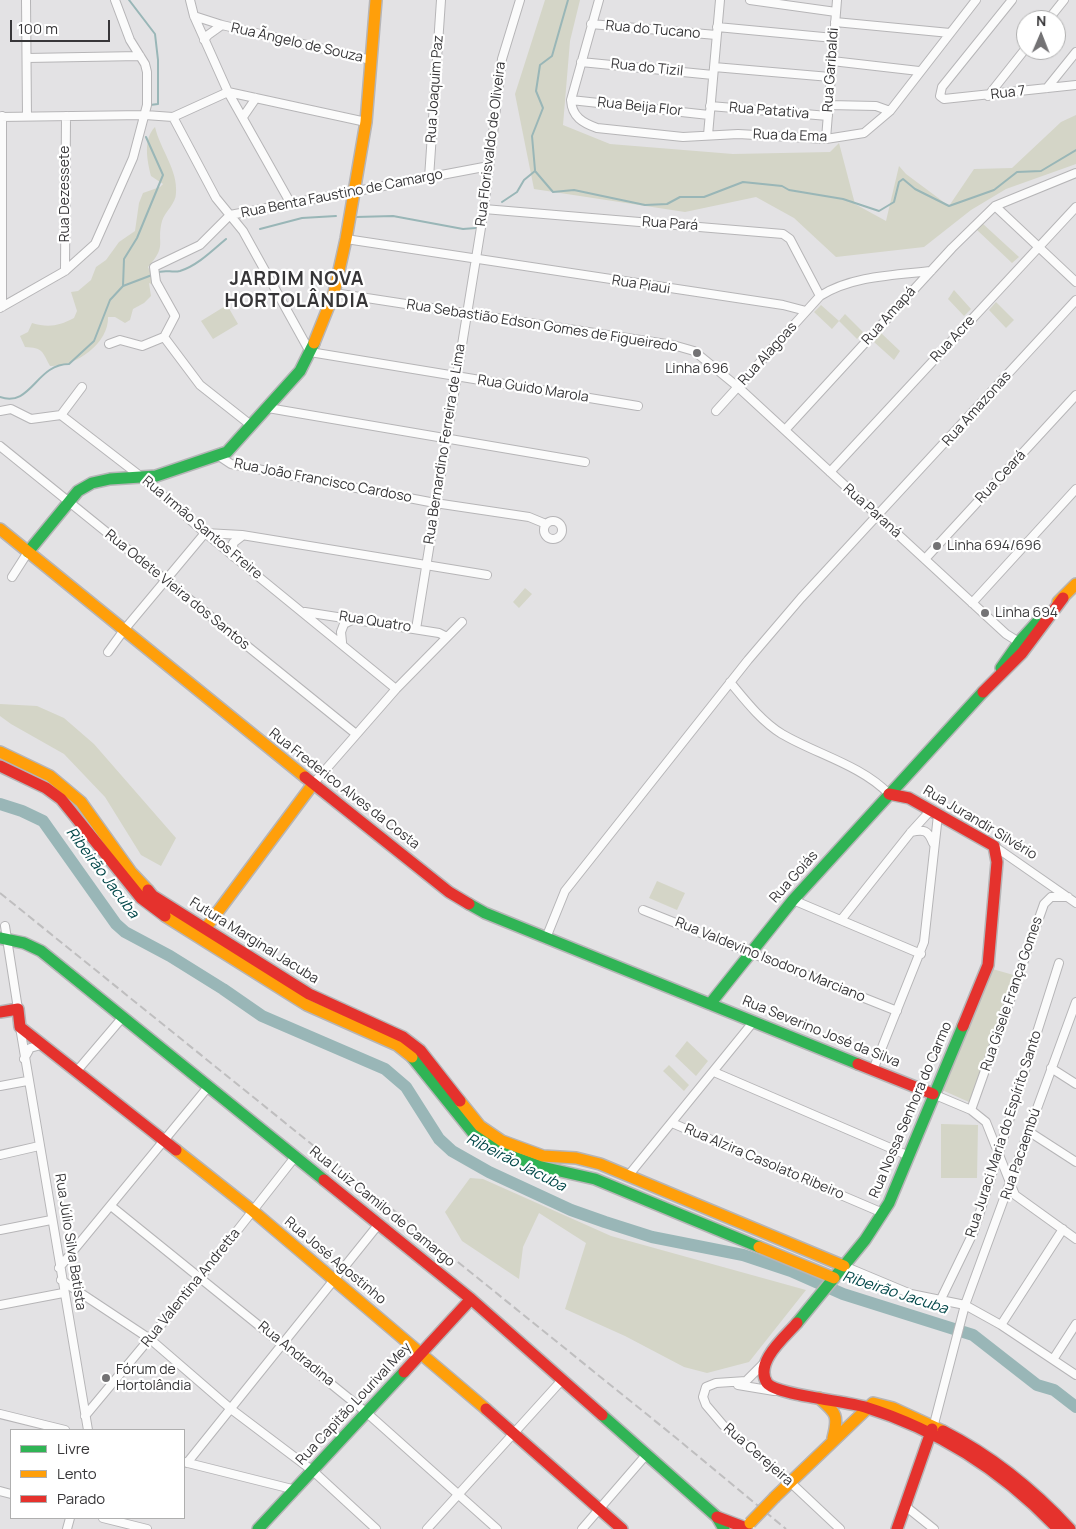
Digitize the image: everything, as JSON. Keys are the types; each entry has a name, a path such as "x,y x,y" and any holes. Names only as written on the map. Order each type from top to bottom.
{"main road":[{"path":"28,552 78,492 92,483 110,479 144,478 227,452 300,371 310,352 334,293 346,239 366,122 376,0"},
{"name":"Rua Frederico Alves da Costa","path":"0,529 312,784 449,892 486,913 710,1004"},
{"name":"Rua Goiás","path":"710,1004 793,900 988,686 1076,584"},
{"name":"Futura Marginal Jacuba","path":"0,752 50,776 81,802 139,882 153,896 309,994 403,1037 420,1050 480,1126 502,1141 543,1156 576,1158 628,1176 844,1266"},
{"name":"Futura Marginal Jacuba","path":"0,766 46,788 60,799 141,898 156,910 198,938 307,1004 398,1045 415,1059 474,1134 500,1152 542,1167 595,1179 833,1281"},
{"path":"907,775 905,789 909,798"},
{"path":"198,938 312,784"},
{"name":"Rua Jurandir Silvério","path":"889,794 909,798 994,846"},
{"name":"Rua Nossa Senhora do Carmo","path":"765,1361 833,1281 883,1213 909,1156 933,1094 988,965 997,862 994,846"},
{"name":"Rua Luiz Camilo de Camargo","path":"4,939 24,943 41,951 471,1299 717,1517 724,1529"},
{"name":"Rua Severino José da Silva","path":"710,1004 933,1094"},
{"path":"0,1012 18,1009"},
{"name":"Rua Júlio Silva Batista","path":"18,1009 20,1027"},
{"name":"Rua José Agostinho","path":"20,1027 253,1211 515,1432 622,1529"},
{"path":"920,1088 928,1107"},
{"path":"612,1186 628,1176 631,1194"},
{"name":"Rua Capitão Lourival Mey","path":"258,1529 471,1299"},
{"path":"765,1361 765,1379 768,1385 779,1391 866,1407 932,1429 1017,1477 1042,1498 1070,1529"},
{"path":"817,1397 828,1404 835,1412 836,1423 832,1440"},
{"path":"717,1517 747,1526 866,1407"},
{"path":"897,1529 932,1429"},
{"path":"932,1429 1001,1476 1035,1504 1058,1529"}],"street":[{"path":"26,0 27,116"},
{"path":"115,0 130,40 147,72 148,94 145,115 133,158 95,244 65,271 1,307 1,116 145,115 173,118 228,92 366,122"},
{"path":"190,0 194,16 228,92 292,204"},
{"name":"Rua Joaquim Paz","path":"429,178 441,0"},
{"name":"Rua Florisvaldo de Oliveira","path":"475,260 484,208 502,59 520,0"},
{"path":"570,100 599,0"},
{"path":"708,135 720,0"},
{"path":"750,0 836,12"},
{"name":"Rua Garibaldi","path":"826,139 837,0"},
{"name":"Rua da Ema","path":"570,100 576,116 586,124 597,128 683,137 738,134 826,139 864,133 890,112 919,71 976,0"},
{"name":"Rua 7","path":"1012,0 942,87 940,96 944,99 988,96 1076,85"},
{"path":"1056,10 1064,0"},
{"name":"Rua Ãngelo de Souza","path":"194,16 222,25 371,60"},
{"path":"835,22 950,33"},
{"name":"Rua do Tucano","path":"591,24 834,38"},
{"name":"Rua Ãngelo de Souza","path":"204,40 208,34 222,25"},
{"path":"1047,88 1076,52"},
{"path":"27,58 140,56"},
{"path":"988,96 1016,60"},
{"path":"832,61 919,71"},
{"name":"Rua do Tizil","path":"581,62 830,77"},
{"path":"243,117 256,98"},
{"name":"Rua Beija Flor","path":"570,100 710,110"},
{"path":"829,105 876,106 890,112"},
{"name":"Rua Patativa","path":"710,110 828,116"},
{"name":"Rua Dezessete","path":"65,271 66,116"},
{"path":"173,118 216,198 243,231 310,352"},
{"name":"Rua Benta Faustino de Camargo","path":"164,337 175,316 156,282 154,270 156,265 200,245 230,215 489,166"},
{"path":"1076,173 995,206 1076,282"},
{"name":"Rua Amapá","path":"785,430 930,271 995,206"},
{"name":"Rua Acre","path":"830,472 1076,207"},
{"name":"Rua Pará","path":"484,208 783,234 790,239 820,296"},
{"name":"Rua Piaui","path":"346,239 475,260 783,305 806,311"},
{"name":"Rua Bernardino Ferreira de Lima","path":"416,629 475,260"},
{"name":"Rua Alagoas","path":"716,411 820,296 832,288 846,283 930,271"},
{"name":"Rua Sebastião Edson Gomes de Figueiredo","path":"334,293 466,315 672,345 694,351 738,387"},
{"name":"Rua Amazonas","path":"546,938 565,890 730,682 801,598 879,517 1076,300"},
{"path":"109,344 120,340 142,346 164,337 200,385 252,426"},
{"name":"Rua Guido Marola","path":"310,352 638,406"},
{"path":"0,411 11,409 31,419 61,415 82,387"},
{"name":"Rua Paraná","path":"738,387 1006,634 1019,649"},
{"name":"Rua Ceará","path":"925,559 1076,395"},
{"path":"268,408 585,462"},
{"name":"Rua Irmão Santos Freire","path":"61,415 144,478 205,533 342,642 396,689"},
{"name":"Rua Odete Vieira dos Santos","path":"0,446 356,734"},
{"name":"Rua João Francisco Cardoso","path":"218,456 231,464 435,503 529,517 546,524"},
{"path":"972,603 1076,489"},
{"path":"108,652 205,533 242,535 487,575"},
{"path":"234,557 233,543 242,535"},
{"path":"12,577 28,552"},
{"name":"Rua Quatro","path":"304,612 416,629 439,633 445,636"},
{"path":"342,642 341,632 344,624 354,619"},
{"path":"312,784 445,636 462,622"},
{"path":"730,682 753,709 782,734 867,777 889,794"},
{"path":"841,920 910,832 934,812"},
{"path":"873,1070 921,954 924,942 934,845 934,812"},
{"path":"910,832 924,830 928,832 934,845"},
{"name":"Rua Jurandir Silvério","path":"994,846 1076,903"},
{"name":"Rua Gisele França Gomes","path":"971,1110 1044,904 1051,897 1068,897"},
{"path":"793,900 921,954"},
{"name":"Rua Valdevino Isodoro Marciano","path":"643,910 897,1011"},
{"path":"3,924 24,943"},
{"name":"Rua Júlio Silva Batista","path":"3,924 4,939 18,1009"},
{"name":"Rua Juraci Maria do Espírito Santo","path":"940,1301 974,1231 1059,962"},
{"name":"Rua Pacaembú","path":"932,1429 965,1305 1075,1006"},
{"path":"76,1072 122,1018"},
{"path":"628,1176 754,1021"},
{"name":"Rua Júlio Silva Batista","path":"20,1027 27,1081 88,1429"},
{"path":"24,1059 30,1048 40,1044"},
{"path":"1051,1068 1076,1084"},
{"path":"714,1072 909,1156"},
{"path":"0,1086 27,1081"},
{"path":"59,1268 208,1087"},
{"name":"Rua Severino José da Silva","path":"933,1094 971,1110 986,1122 1010,1186"},
{"name":"Rua Alzira Casolato Ribeiro","path":"672,1123 883,1213"},
{"path":"1028,1131 1076,1162"},
{"path":"0,1155 39,1146"},
{"name":"Rua Valentina Andretta","path":"85,1416 200,1278 295,1157"},
{"path":"1010,1186 1015,1195 1076,1238"},
{"name":"Rua Andradina","path":"111,1206 367,1412 498,1529"},
{"path":"0,1230 51,1220"},
{"path":"296,1490 185,1462 231,1409 378,1225"},
{"path":"1001,1325 1063,1229"},
{"path":"844,1266 911,1294 965,1305 1054,1358 1076,1375"},
{"path":"61,1280 150,1339 231,1409 313,1471 376,1529"},
{"path":"0,1305 63,1293"},
{"path":"1054,1358 1076,1324"},
{"name":"Rua Cerejeira","path":"765,1361 746,1382 706,1386 703,1397 706,1405 723,1425 790,1482 840,1529"},
{"path":"427,1529 562,1380"},
{"path":"724,1383 779,1391"},
{"path":"0,1414 61,1429"},
{"path":"582,1529 646,1455"},
{"path":"904,1505 934,1529"},
{"path":"107,1519 147,1529"}],"shaded area":[{"path":"545,0 580,0 570,41 563,125 610,144 733,154 830,152 839,143 855,204 886,221 899,166 906,174 949,206 974,169 1012,168 1061,122 1076,115 1076,164 1006,189 971,210 924,247 836,257 794,218 756,197 685,212 534,189 515,94"},
{"path":"155,127 172,168 176,184 176,197 165,214 160,229 160,249 148,267 158,287 149,283 151,296 144,303 133,309 130,320 125,323 115,317 108,317 107,327 103,336 89,352 70,362 50,366 39,349 25,347 20,336 28,332 32,323 53,325 74,318 77,311 71,292 78,291 91,280 96,267 106,260 119,242 135,231 139,203 143,193 160,187 163,184 151,176 148,163 147,144"},
{"path":"982,223 1019,257 1012,263 977,230"},
{"path":"954,290 971,309 964,316 948,299"},
{"path":"996,302 1014,320 1006,328 989,310"},
{"path":"227,305 238,324 213,339 201,321"},
{"path":"821,305 839,321 832,329 814,312"},
{"path":"845,314 863,332 857,339 839,321"},
{"path":"881,333 900,351 894,360 874,342"},
{"path":"525,588 532,594 519,608 513,602"},
{"path":"0,704 37,706 64,718 94,744 176,838 161,866 141,855 105,797 64,754 0,716"},
{"path":"657,881 685,893 677,910 649,898"},
{"path":"989,968 1017,976 969,1102 942,1090"},
{"path":"687,1041 708,1061 696,1076 675,1056"},
{"path":"669,1065 689,1085 684,1091 663,1071"},
{"path":"941,1124 978,1125 977,1178 941,1178"},
{"path":"470,1178 483,1179 611,1236 806,1290 749,1362 707,1373 684,1367 625,1336 565,1309 586,1243 539,1213 523,1247 519,1279 462,1241 445,1212"}],"waterway":[{"path":"129,0 155,34 158,60 158,104 150,105"},
{"path":"535,170 532,136 543,108 536,91 540,65 552,56 568,0"},
{"path":"123,286 124,259 137,238 163,175 146,137"},
{"path":"502,202 517,192 524,180 535,171 553,192 574,190 645,205 667,204 680,197 704,197 743,182 782,186 789,190 843,199 879,211 894,202 899,182 903,179 915,189 949,206 994,190 1017,172 1041,171 1076,150"},
{"path":"260,229 302,218 336,216"},
{"path":"356,217 393,216 463,229 476,228"},
{"path":"156,273 186,269 226,239"},
{"path":"0,397 11,399 19,396 49,371 58,366 69,364 94,341 110,300 123,286 152,275"},
{"name":"Ribeirão Jacuba","path":"0,804 22,811 43,821 116,924 125,932 170,956 262,1016 385,1069 406,1087 439,1139 452,1151 489,1172 571,1210 605,1222 652,1237 743,1255 791,1271 843,1294 973,1335 1037,1385 1054,1390 1076,1407"}],"railway":[{"path":"0,893 675,1437 786,1529"}],"traffic: fast":[{"path":"28,552 78,491 92,483 110,479 156,476 227,452 300,371 314,343"},
{"path":"1001,668 1020,641 1039,620"},
{"path":"710,1004 793,900 983,692"},
{"path":"469,904 485,913 858,1064"},
{"path":"0,938 24,943 41,951 324,1180"},
{"path":"797,1323 865,1240 889,1203 963,1026"},
{"path":"412,1057 474,1134 500,1152 542,1167 595,1179 759,1247"},
{"path":"258,1529 404,1372"},
{"path":"602,1415 717,1517 724,1529"}],"traffic: slow":[{"path":"314,343 334,293 346,239 366,122 376,0"},
{"path":"0,529 305,777"},
{"path":"1058,602 1076,584"},
{"path":"0,752 50,776 81,802 131,872 148,890"},
{"path":"202,933 313,784"},
{"path":"165,916 307,1005 397,1045 412,1057"},
{"path":"460,1101 480,1126 502,1141 543,1156 576,1158 600,1164 844,1266"},
{"path":"176,1150 253,1211 486,1409"},
{"path":"759,1247 834,1278"},
{"path":"819,1398 835,1415 836,1424 833,1438"},
{"path":"775,1497 873,1403 893,1408 943,1431"},
{"path":"750,1523 775,1497"}],"traffic: jam":[{"path":"983,692 1022,653 1063,598"},
{"path":"0,766 46,788 61,799 141,898 165,916"},
{"path":"305,777 449,892 469,904"},
{"path":"889,794 909,798 994,846 997,862 988,965 963,1026"},
{"path":"148,890 153,896 309,994 403,1037 420,1050 460,1101"},
{"path":"0,1012 18,1009 20,1027 176,1150"},
{"path":"858,1064 933,1094"},
{"path":"324,1180 471,1299 602,1415"},
{"path":"404,1372 471,1299"},
{"path":"797,1323 768,1358 764,1375 767,1383 783,1391 865,1407 919,1428 945,1441 993,1472 1038,1509 1058,1529"},
{"path":"486,1409 622,1529"},
{"path":"897,1529 932,1429"},
{"path":"943,1431 978,1451 1011,1474 1070,1529"},
{"path":"717,1517 746,1528"}],"place":[{"name":"Linha 696","path":"697,353"},
{"name":"Linha 694/696","path":"937,546"},
{"name":"Linha 694","path":"985,613"},
{"name":"Fórum de Hortolândia","path":"106,1378"}],"district":[{"name":"JARDIM NOVA HORTOLÂNDIA","path":"297,291"}]}
